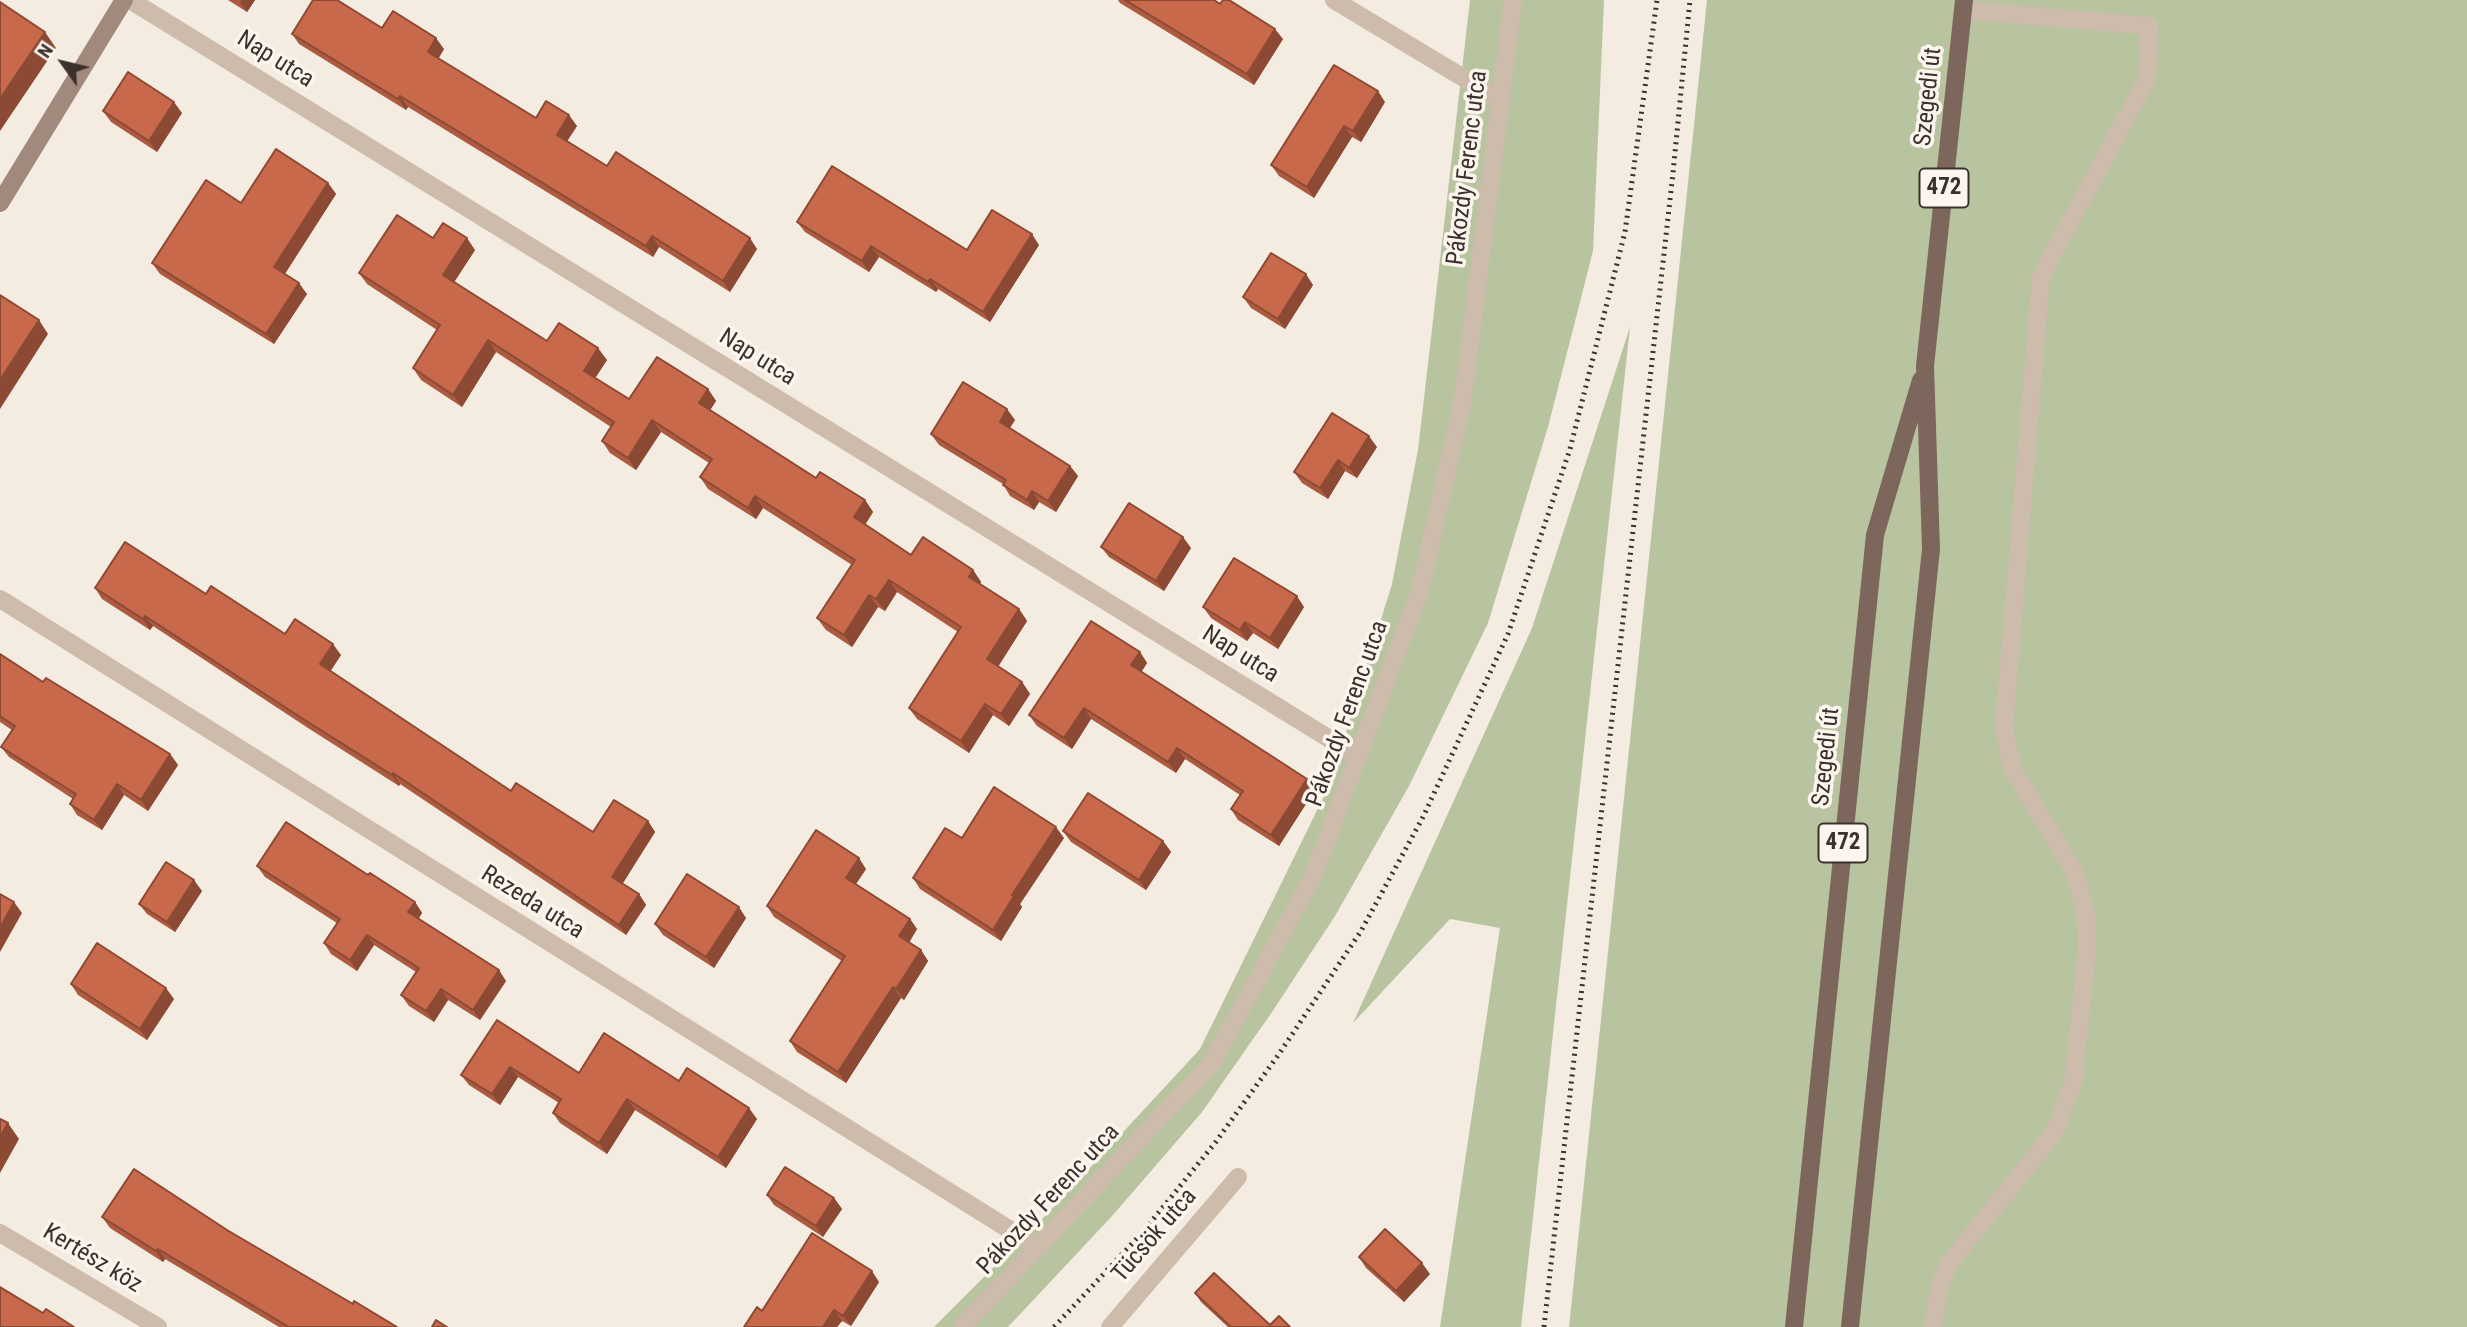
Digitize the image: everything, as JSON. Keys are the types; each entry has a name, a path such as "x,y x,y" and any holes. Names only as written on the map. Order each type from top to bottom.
{"main road":[{"name":"Szegedi út","path":"1850,1327 1931,549 1925,366 1963,5"},
{"name":"Szegedi út","path":"1794,1327 1875,535 1925,366"}],"street":[{"path":"0,203 124,0"},
{"name":"Nap utca","path":"130,0 1359,757"},
{"path":"1334,0 1502,101"},
{"name":"Pákozdy Ferenc utca","path":"962,1327 1212,1063 1313,876 1420,591 1460,412 1513,0"},
{"path":"1933,1327 1939,1288 1949,1264 2054,1133 2073,1083 2087,951 2085,916 2076,875 2012,768 2004,727 2041,276 2147,79 2149,26 1963,5"},
{"name":"Rezeda utca","path":"0,599 1039,1248"},
{"name":"Tücsök utca","path":"1110,1327 1238,1177"},
{"name":"Kertész köz","path":"0,1233 158,1327"}],"green space":[{"path":"1470,0 1604,0 1593,251 1548,427 1488,623 1409,786 1335,916 1202,1112 1113,1215 1008,1327 934,1327 1050,1211 1200,1049 1330,784 1392,584 1418,450"},
{"path":"1707,0 2467,0 2467,1327 1569,1327"},
{"path":"1630,327 1521,1327 1440,1327 1500,928 1450,919 1353,1023 1532,628"}],"building":[{"path":"313,0 337,0 382,28 393,11 436,38 428,52 536,118 546,101 569,115 557,135 607,166 616,152 750,238 723,281 652,236 646,246 400,96 398,99 292,34"},
{"path":"1125,0 1214,0 1220,4 1223,0 1229,0 1275,29 1247,74"},
{"path":"0,2 45,32 0,99"},
{"path":"1334,65 1378,91 1353,131 1344,126 1307,187 1271,165"},
{"path":"128,72 174,102 149,141 103,111"},
{"path":"276,149 328,183 274,267 299,283 266,334 152,263 206,180 241,203"},
{"path":"832,166 967,250 992,210 1032,234 983,312 871,246 862,261 797,222"},
{"path":"397,215 433,238 443,223 467,238 443,275 547,341 559,323 598,348 584,371 629,399 657,357 708,389 699,403 816,478 820,472 865,500 854,517 911,555 923,537 973,570 969,577 1019,609 987,659 1022,682 1001,714 985,704 961,741 909,708 961,627 889,580 876,599 869,595 844,635 817,618 855,560 755,496 748,508 700,477 712,459 652,420 628,458 602,441 614,422 488,340 453,395 413,368 440,325 359,273"},
{"path":"1271,253 1306,274 1278,319 1243,297"},
{"path":"0,295 39,320 0,380"},
{"path":"963,382 1007,409 1000,422 1070,466 1048,501 1032,491 1027,500 1003,485 1006,480 931,434"},
{"path":"1332,413 1369,436 1349,468 1338,460 1320,488 1294,472"},
{"path":"1129,503 1183,537 1156,581 1101,547"},
{"path":"125,542 206,594 211,586 285,634 295,619 333,644 320,664 511,791 516,783 593,832 614,800 648,821 612,877 639,894 619,925 393,773 392,775 300,717 145,616 143,619 95,588"},
{"path":"1234,558 1297,596 1270,638 1245,622 1240,630 1203,607"},
{"path":"1091,621 1140,652 1131,665 1307,779 1271,835 1231,809 1243,791 1177,748 1168,762 1084,708 1064,738 1029,715"},
{"path":"0,654 43,682 46,678 170,754 141,800 117,784 94,820 70,804 76,794 1,747 15,726 0,716"},
{"path":"994,787 1056,827 993,930 913,878 945,828 962,838"},
{"path":"1088,793 1163,841 1139,880 1063,831"},
{"path":"286,822 415,902 408,912 499,970 473,1010 441,989 426,1011 401,995 419,968 367,935 350,960 324,943 340,919 257,866"},
{"path":"816,830 859,858 846,878 910,919 899,936 921,950 896,989 893,987 838,1072 790,1041 845,956 767,906"},
{"path":"166,862 194,880 167,922 139,904"},
{"path":"687,874 739,907 706,957 655,924"},
{"path":"0,894 14,902 0,928"},
{"path":"97,943 166,988 140,1029 71,984"},
{"path":"497,1020 579,1073 604,1033 679,1081 687,1068 749,1108 718,1157 627,1099 599,1143 553,1113 561,1099 510,1067 492,1094 461,1075"},
{"path":"0,1119 8,1123 0,1137"},
{"path":"785,1167 834,1198 816,1226 767,1195"},
{"path":"134,1169 227,1230 397,1327 289,1327 158,1249 156,1251 102,1217"},
{"path":"1385,1229 1422,1263 1396,1291 1359,1257"},
{"path":"812,1233 872,1271 843,1316 834,1310 823,1327 744,1327 757,1307 762,1311"},
{"path":"1214,1273 1270,1325 1279,1316 1290,1327 1231,1327 1195,1293"},
{"path":"0,1287 43,1313 46,1309 74,1327 0,1327"},
{"path":"436,1320 447,1327 432,1327"}],"railway":[{"path":"1054,1327 1142,1233 1215,1143 1279,1054 1361,931 1423,817 1508,634 1570,449 1625,232 1657,0"},
{"path":"1544,1327 1690,0"}]}
